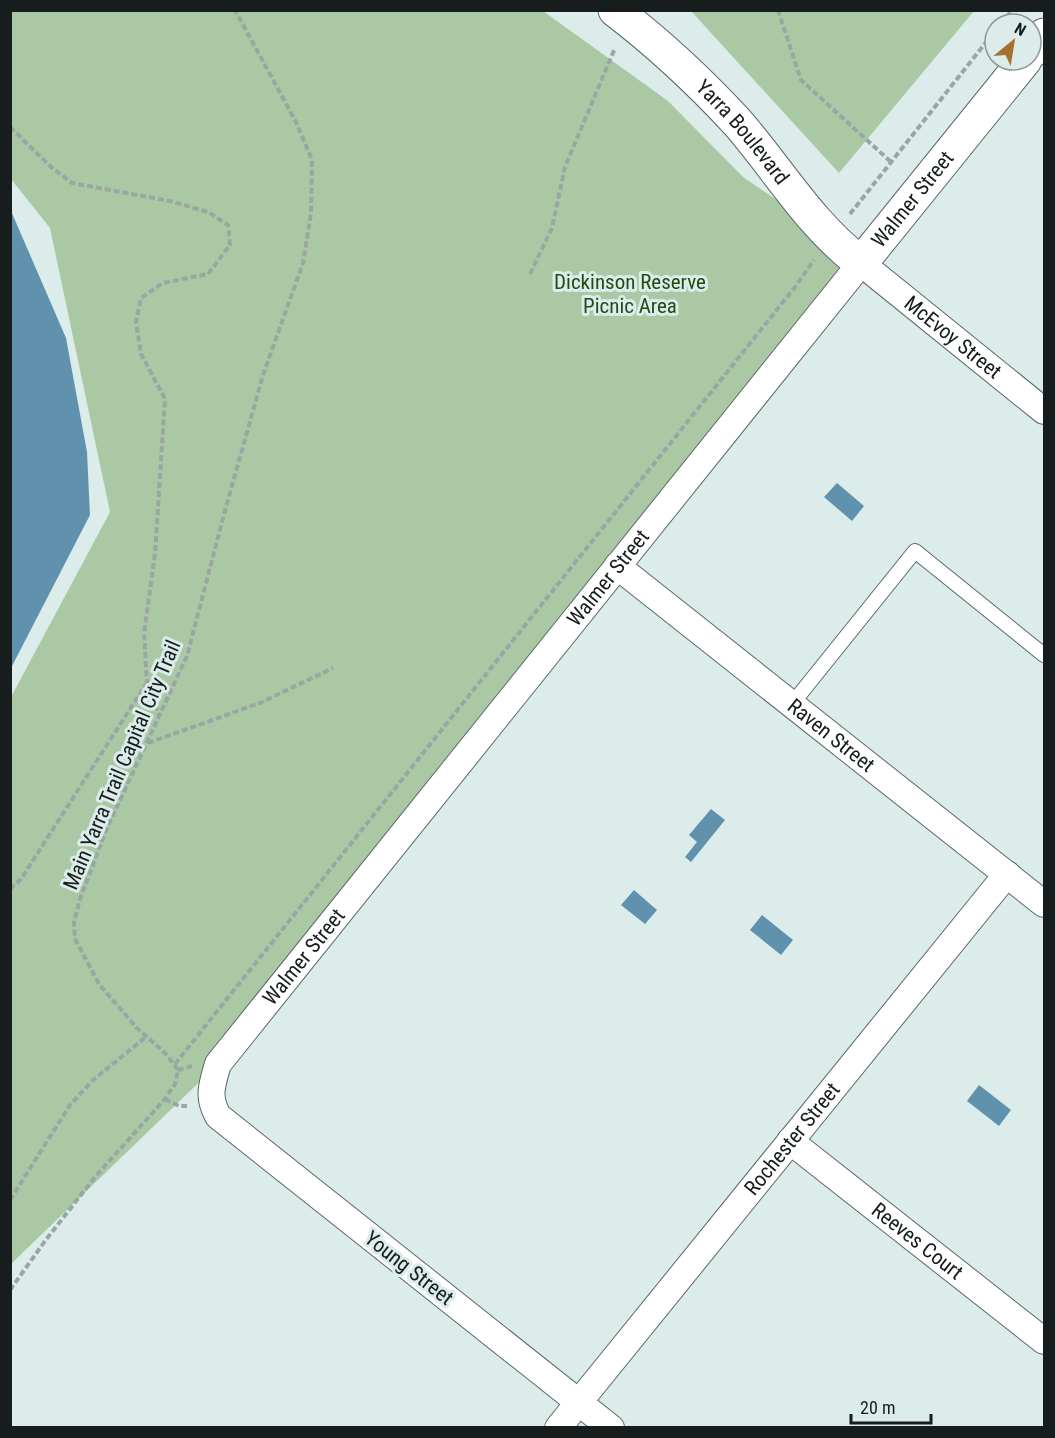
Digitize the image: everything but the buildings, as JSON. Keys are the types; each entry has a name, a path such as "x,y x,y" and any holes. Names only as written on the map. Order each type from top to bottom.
{"street":[{"name":"Yarra Boulevard","path":"621,15 687,72 736,122 831,237 861,263"},
{"name":"Walmer Street","path":"212,1104 210,1089 218,1064 1015,72"},
{"name":"McEvoy Street","path":"861,263 1044,411"},
{"name":"Raven Street","path":"617,566 1044,904"},
{"name":"Rochester Street","path":"558,1428 1007,874"},
{"name":"Young Street","path":"212,1104 218,1116 229,1126 611,1428"},
{"name":"Reeves Court","path":"790,1141 1044,1341"}],"lane":[{"path":"792,704 915,551 1044,655"}],"path":[{"name":"Main Yarra Trail Capital City Trail","path":"175,1064 115,1004 99,984 75,939 74,922 80,899 107,828 187,656 263,375 303,263 311,213 312,160 296,122 235,10"},
{"path":"778,10 801,80 891,162"},
{"path":"530,274 552,228 565,167 621,15"},
{"path":"10,1290 95,1177 165,1099 175,1084 178,1070 175,1064 795,287 831,237 983,46"},
{"path":"10,127 51,167 72,183 170,201 208,212 228,225 230,245 208,274 163,283 141,298 136,322 141,354 165,399 154,554 144,633 147,683 160,717"},
{"path":"148,743 260,703 333,668"},
{"path":"10,889 21,879 147,683"},
{"path":"10,1200 70,1105 93,1080 147,1037"}],"green space":[{"name":"Dickinson Reserve Picnic Area","path":"11,11 543,11 668,101 743,177 831,237 861,263 218,1064 11,1264 11,697 110,512 50,228 11,179"},
{"path":"691,11 974,11 839,173"}],"water":[{"path":"11,211 66,338 87,452 90,515 11,668"},
{"path":"837,483 864,506 852,521 824,497"},
{"path":"711,809 725,820 691,862 685,857 697,842 689,835"},
{"path":"634,890 657,910 645,924 621,905"},
{"path":"762,915 793,940 781,955 750,930"},
{"path":"979,1085 1011,1110 999,1126 967,1101"}]}
